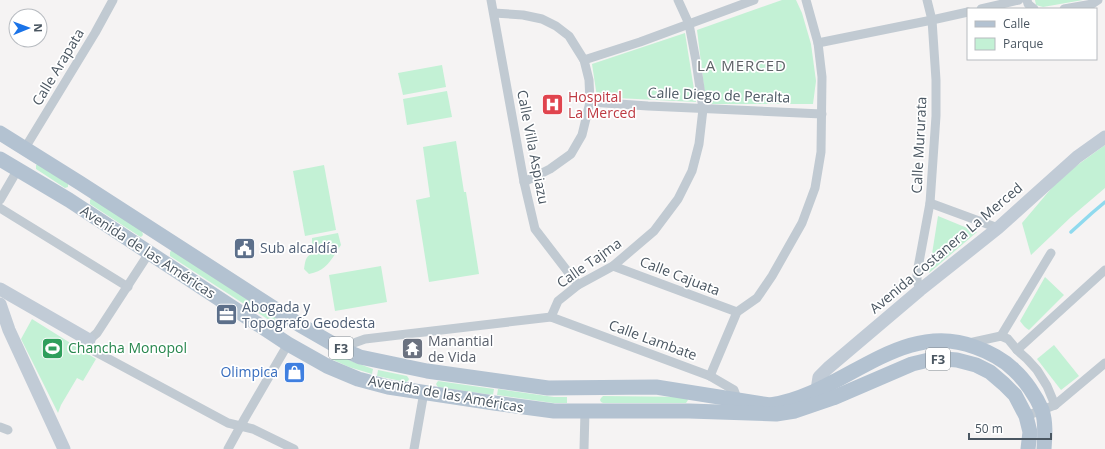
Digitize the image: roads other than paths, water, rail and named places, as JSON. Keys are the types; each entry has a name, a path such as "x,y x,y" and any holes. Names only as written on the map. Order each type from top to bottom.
{"main road":[{"name":"Avenida de las Américas","path":"0,133 300,325 340,348 366,358 427,371 548,388 656,387 738,407 776,414 795,411 833,398"},
{"name":"Avenida Costanera La Merced","path":"817,390 819,377 828,368 920,290 998,228 1077,157 1105,137"},
{"path":"18,169 25,148"},
{"name":"Avenida de las Américas","path":"0,159 69,200 288,344 326,366 358,379 388,387 554,412 689,411 770,405 786,402 817,390"},
{"path":"69,200 80,183"},
{"path":"149,253 160,235"},
{"path":"1,293 89,340"},
{"path":"0,304 9,330 64,449"},
{"path":"288,344 300,325"},
{"name":"F3","path":"817,390 894,351 912,344 934,340 953,341 967,344 985,350 1010,366 1048,408 1044,449"},
{"name":"F3","path":"833,398 912,364 934,359 957,360 976,365 990,372 1015,395 1026,416 1030,432 1028,449"},
{"path":"424,392 427,371"},
{"path":"833,398 836,388 844,376"},
{"path":"585,388 585,411"}],"street":[{"name":"Calle Arapata","path":"25,148 95,33 113,0"},
{"name":"Calle Villa Aspiazu","path":"491,0 524,182 535,229 578,285"},
{"path":"678,0 689,24 703,109"},
{"path":"584,60 640,42 754,0"},
{"path":"710,376 737,312 757,298 772,276 802,223 815,188 821,152 822,77 818,43 806,0"},
{"name":"Calle Mururata","path":"920,290 917,280 917,273 930,203 936,116 936,80 932,20 927,0"},
{"path":"985,8 1019,0"},
{"path":"1027,0 1028,4 1033,8"},
{"path":"1070,8 1092,4 1098,0"},
{"path":"818,43 967,12"},
{"path":"494,13 523,15 542,19 556,26 569,36 584,60 589,80 590,102 582,135 571,154 550,169 524,182"},
{"name":"Calle Diego de Peralta","path":"590,102 822,114"},
{"name":"Calle Tajma","path":"550,317 558,301 578,285 613,266 654,230 678,199 692,170 699,144 703,109"},
{"path":"0,200 18,169"},
{"path":"930,203 998,228"},
{"path":"0,208 128,287"},
{"path":"149,253 97,333 89,340 94,351 228,423 253,429 294,449"},
{"path":"1001,336 1051,253"},
{"name":"Calle Cajuata","path":"613,266 737,312"},
{"path":"1017,350 1105,270"},
{"path":"340,348 365,339 550,317"},
{"name":"Calle Lambate","path":"550,317 710,376 734,390 738,407"},
{"path":"967,344 1001,336 1008,339 1037,370 1047,386 1048,408"},
{"path":"228,449 288,344"},
{"path":"1026,416 1048,408 1105,363"},
{"path":"414,449 424,392"},
{"path":"584,449 585,411"}],"waterway":[{"path":"1071,232 1105,202"}],"place":[{"name":"Hospital La Merced","path":"553,105"},
{"name":"Sub alcaldía","path":"244,248"},
{"name":"Abogada y Topografo Geodesta","path":"226,315"},
{"name":"Chancha Monopol","path":"53,348"},
{"name":"Manantial de Vida","path":"413,349"},
{"name":"Olimpica","path":"294,372"}],"district":[{"name":"LA MERCED","path":"742,66"}]}
